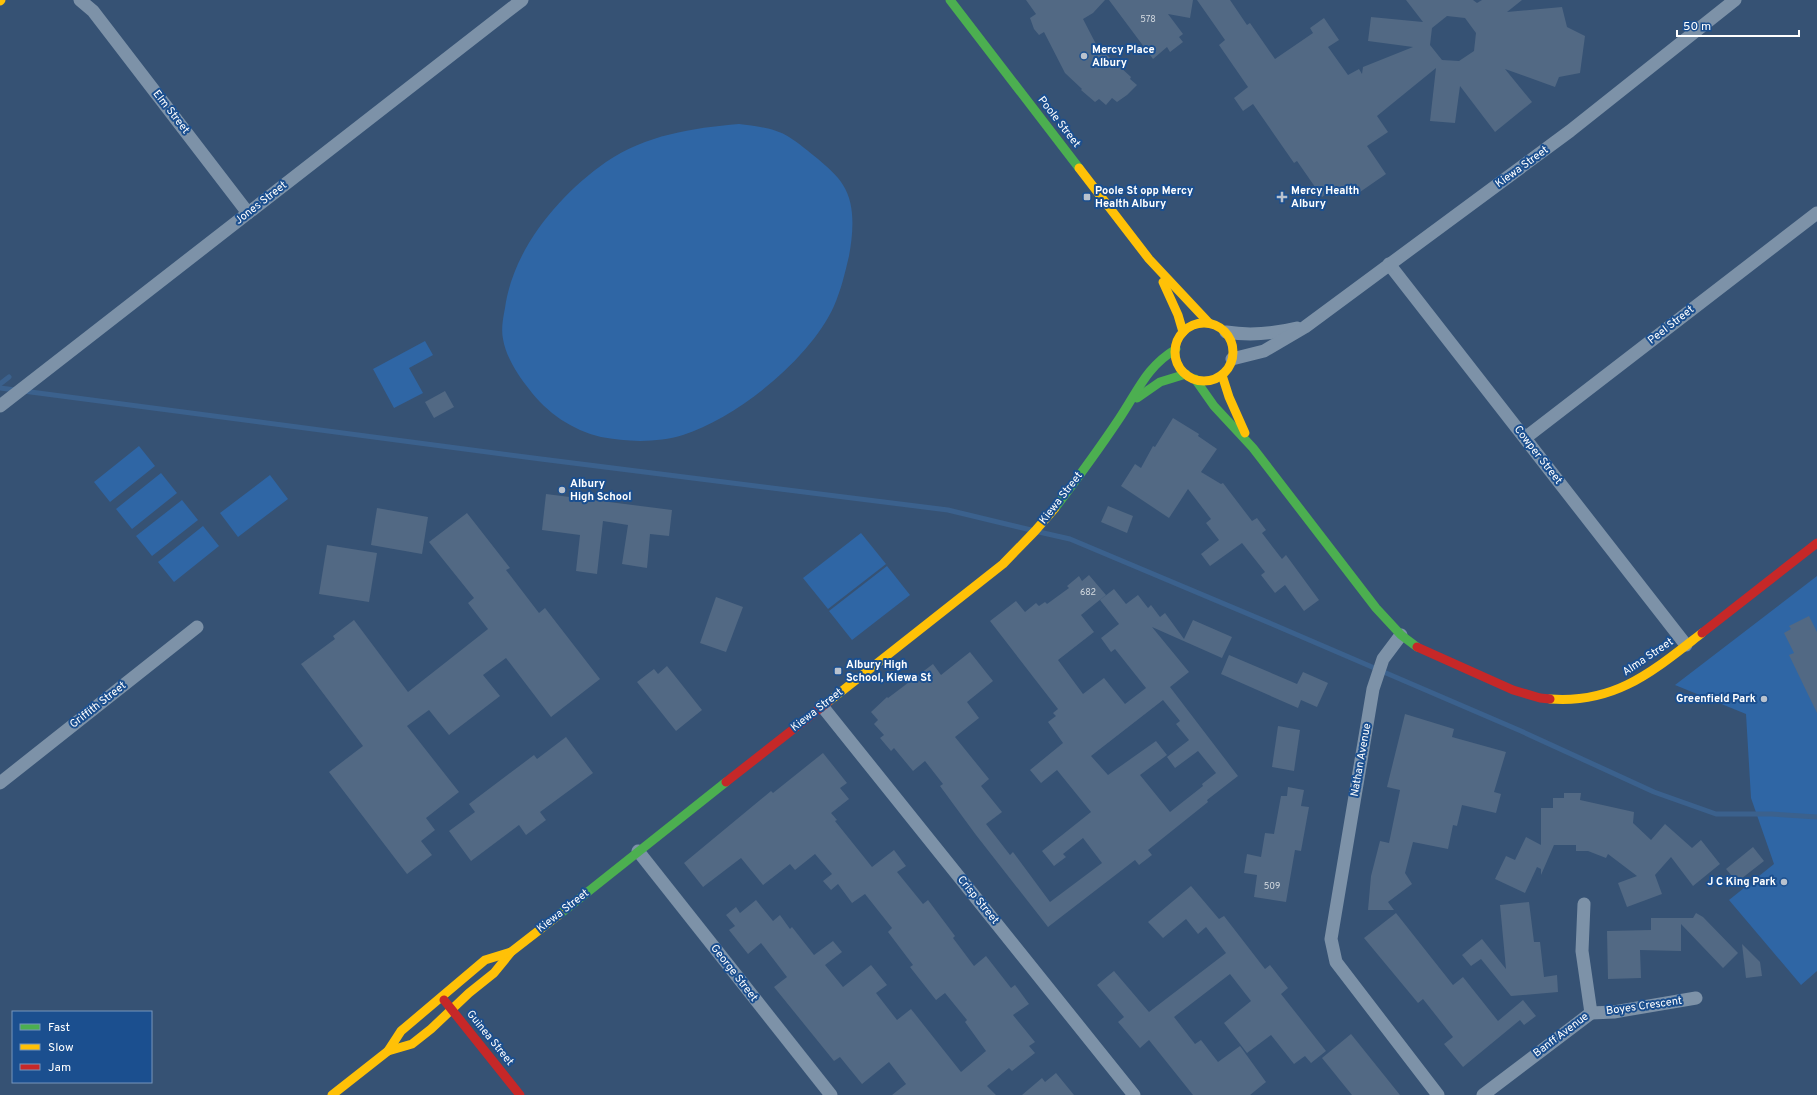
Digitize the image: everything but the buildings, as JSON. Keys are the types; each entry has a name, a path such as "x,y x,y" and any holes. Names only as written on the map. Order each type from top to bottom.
{"street":[{"name":"Elm Street","path":"80,0 91,5 248,213"},
{"name":"Jones Street","path":"1,406 522,0"},
{"name":"Poole Street","path":"950,0 1149,259 1209,323"},
{"name":"Kiewa Street","path":"1232,359 1264,351 1305,327 1570,131 1734,0"},
{"name":"Peel Street","path":"1525,438 1817,212"},
{"name":"Poole Street","path":"1149,259 1171,298 1183,332"},
{"name":"Cowper Street","path":"1389,264 1686,645"},
{"path":"1191,377 1209,380 1222,375 1228,368 1232,359 1233,350 1231,340 1226,332 1218,326 1209,323 1200,323 1191,326 1183,332 1178,340 1176,349 1176,358 1180,367 1191,377 1214,406 1253,448 1376,608 1401,635"},
{"name":"Kiewa Street","path":"1226,332 1247,335 1269,334 1305,327"},
{"name":"Kiewa Street","path":"388,1051 412,1044 431,1029 494,973 511,952 1003,564 1050,514 1128,405 1149,371 1161,359 1176,349"},
{"path":"1222,375 1228,397 1253,448"},
{"name":"Kiewa Street","path":"1128,405 1154,384 1166,378 1191,377"},
{"name":"Alma Street","path":"1401,635 1418,648 1513,690 1540,698 1567,700 1599,696 1626,686 1653,671 1817,543"},
{"name":"Griffith Street","path":"0,783 197,627"},
{"name":"Nathan Avenue","path":"1401,635 1384,659 1374,685 1332,928 1333,951 1336,962 1350,982 1438,1095"},
{"name":"Crisp Street","path":"822,706 1134,1095"},
{"name":"George Street","path":"638,851 831,1095"},
{"name":"Banff Avenue","path":"1483,1095 1591,1012 1582,951 1584,904"},
{"name":"Kiewa Street","path":"332,1095 388,1051 401,1031 485,960 511,952"},
{"name":"Guinea Street","path":"441,996 520,1095"},
{"name":"Boyes Crescent","path":"1591,1012 1614,1012 1696,998"}],"shaded area":[{"path":"739,124 771,129 793,139 832,171 841,181 847,193 852,210 852,238 849,256 843,281 834,306 823,326 808,346 770,384 726,415 683,435 673,438 642,441 621,440 590,434 570,425 544,406 525,384 510,359 502,335 502,324 510,286 528,245 555,207 572,190 588,175 621,153 637,145 670,134"},
{"path":"425,341 433,355 409,368 423,393 394,408 373,369"},
{"path":"139,446 155,466 110,502 94,482"},
{"path":"161,473 177,493 132,529 116,509"},
{"path":"270,475 288,499 238,537 220,513"},
{"path":"182,500 198,520 152,556 136,536"},
{"path":"203,526 219,546 174,582 158,562"},
{"path":"861,533 886,564 828,609 803,578"},
{"path":"887,566 910,595 852,640 829,611"},
{"name":"Greenfield Park","path":"1817,576 1817,971 1801,985 1729,900 1774,864 1751,798 1746,714 1675,685"}],"waterway":[{"path":"0,384 9,377"},
{"path":"0,388 541,459 948,510 1031,530"},
{"path":"1039,532 1070,539 1272,624 1521,731 1654,792 1716,814 1771,814 1817,817"}],"traffic: fast":[{"path":"950,0 1079,168"},
{"path":"1055,508 1104,441 1143,380 1157,364 1176,349"},
{"path":"1137,398 1160,382 1186,374"},
{"path":"1195,379 1214,406 1253,448 1376,608 1401,635 1417,647"},
{"path":"560,914 726,782"}],"traffic: slow":[{"path":"1079,168 1149,259 1209,323"},
{"path":"1163,282 1178,315 1183,332"},
{"path":"1204,323 1220,328 1228,336 1233,352 1228,368 1220,376 1204,381 1188,376 1180,368 1175,352 1180,336 1188,328 1204,323"},
{"path":"1222,375 1229,397 1245,433"},
{"path":"828,702 1003,564 1055,508"},
{"path":"1550,699 1573,699 1595,696 1614,690 1650,672 1702,633"},
{"path":"388,1051 412,1044 431,1029 469,993 494,973 511,952 560,914"},
{"path":"332,1095 388,1051 401,1031 485,960 511,952"}],"traffic: jam":[{"path":"1702,633 1817,543"},
{"path":"1417,647 1513,690 1540,698 1550,699"},
{"path":"726,782 828,702"},
{"path":"444,1000 520,1095"}],"place":[{"name":"Mercy Place Albury","path":"1084,56"},
{"name":"Poole St opp Mercy Health Albury","path":"1087,197"},
{"name":"Mercy Health Albury","path":"1282,197"},
{"name":"Albury High School","path":"562,490"},
{"name":"Albury High School, Kiewa St","path":"838,671"},
{"name":"Greenfield Park","path":"1764,699"},
{"name":"J C King Park","path":"1784,882"}]}
